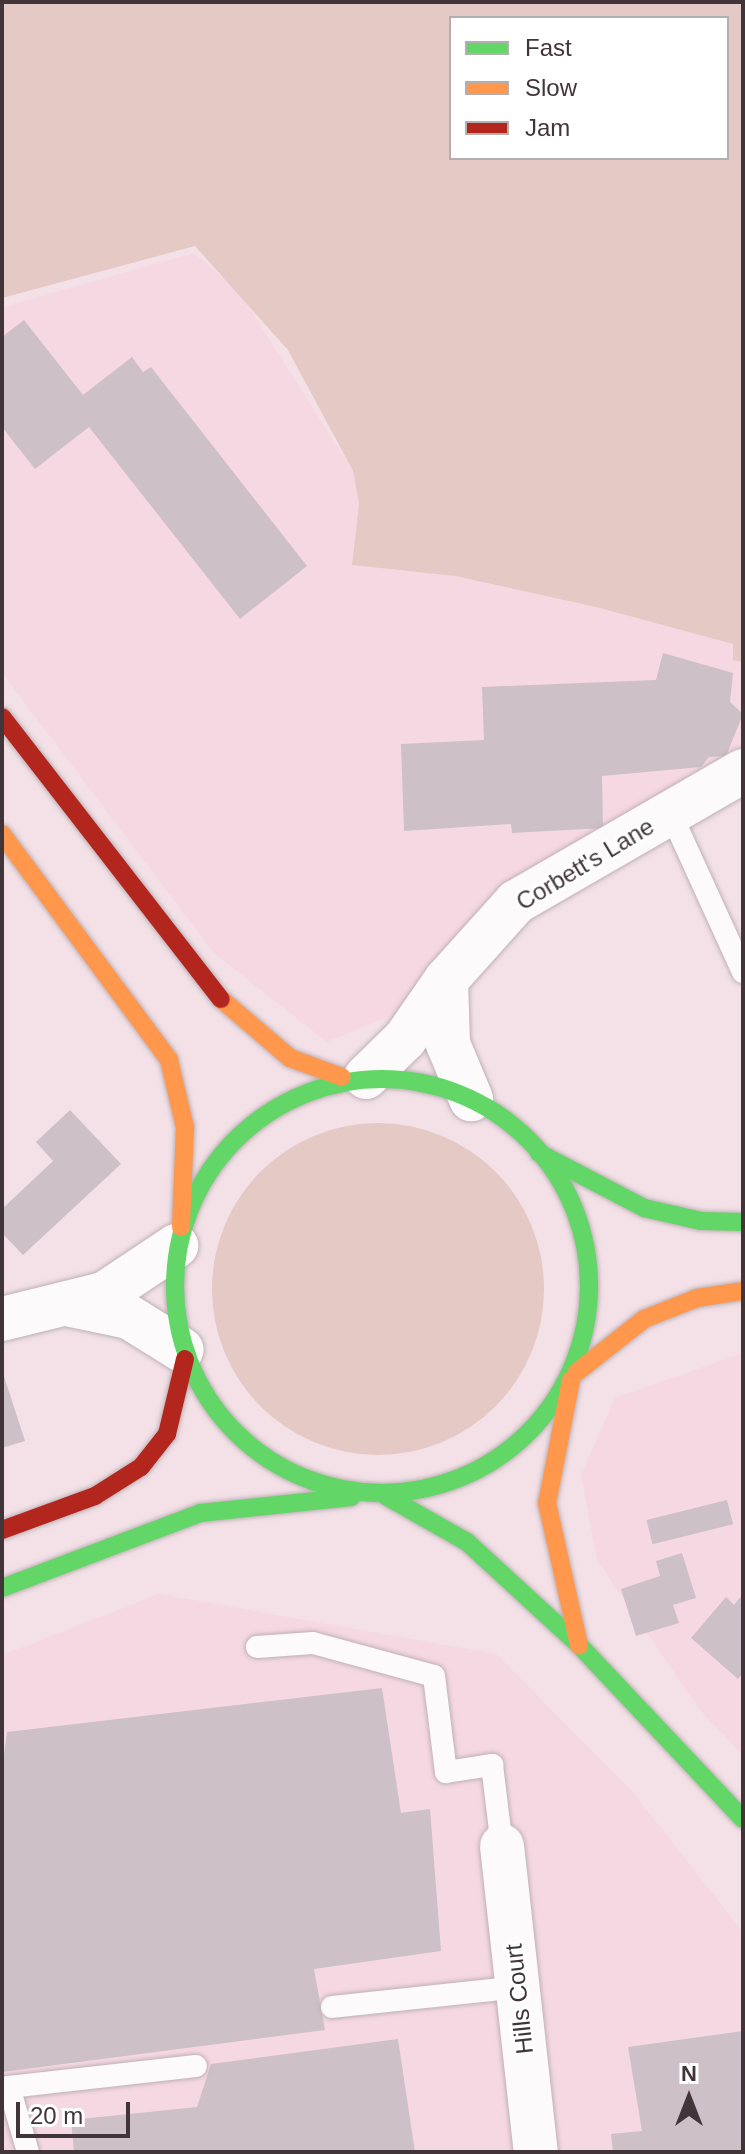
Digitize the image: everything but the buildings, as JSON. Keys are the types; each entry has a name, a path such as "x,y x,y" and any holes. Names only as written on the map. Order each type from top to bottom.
{"main road":[{"path":"2,717 220,1001 290,1058 354,1077 424,1083 471,1099 539,1153 644,1208 701,1221 743,1222"},
{"path":"2,834 169,1060 185,1127 178,1240 170,1300 183,1355 204,1399 241,1438 301,1472 382,1496 467,1542 579,1645 743,1819"},
{"path":"178,1240 266,1115 297,1091 354,1077"},
{"path":"539,1153 567,1202 592,1278 592,1329 572,1377 547,1503 579,1645"},
{"path":"2,1588 200,1513 435,1488 487,1464 534,1426 572,1377 644,1319 697,1298 743,1291"},
{"path":"2,1530 95,1496 141,1467 167,1434 183,1355"}],"street":[{"name":"Corbett's Lane","path":"354,1077 405,1039 446,980 516,902 743,771"},
{"path":"446,980 448,1044 471,1099"},
{"path":"2,1319 70,1305 127,1283 178,1240"},
{"path":"70,1305 129,1317 183,1355"},
{"name":"Hills Court","path":"502,1846 536,2152"}],"lane":[{"path":"670,812 743,972"},
{"path":"257,1647 313,1643 434,1676 446,1772 492,1765 502,1846"},
{"path":"332,2007 518,1987"},
{"path":"28,2152 9,2087 196,2066"}],"shaded area":[{"path":"2,2 743,2 743,662 733,660 733,644 596,607 455,576 352,565 359,504 353,471 288,350 195,246 2,298"},
{"path":"194,253 238,290 353,471 359,504 352,565 455,576 596,607 733,644 733,659 743,662 743,758 634,811 417,1005 327,1042 214,953 2,673 2,307"},
{"path":"378,1123 410,1126 441,1136 470,1151 495,1172 516,1197 531,1226 541,1257 544,1289 541,1321 531,1352 516,1381 495,1406 470,1427 441,1442 410,1452 378,1455 346,1452 315,1442 286,1427 261,1406 240,1381 225,1352 215,1321 212,1289 215,1257 225,1226 240,1197 261,1172 286,1151 315,1136 346,1126"},
{"path":"743,1353 743,1755 700,1710 597,1560 581,1475 615,1398"},
{"path":"159,1594 496,1654 631,1790 743,1932 743,2152 2,2152 2,1655"}],"traffic: fast":[{"path":"382,1079 422,1083 461,1094 497,1114 529,1139 554,1171 574,1207 585,1246 589,1286 585,1326 574,1365 554,1401 529,1433 497,1458 461,1478 422,1489 382,1493 342,1489 303,1478 267,1458 235,1433 210,1401 190,1365 179,1326 175,1286 179,1246 190,1207 210,1171 235,1139 267,1114 303,1094 342,1083 382,1079"},
{"path":"539,1153 644,1208 701,1221 743,1222"},
{"path":"386,1496 467,1542 579,1645 743,1819"},
{"path":"2,1588 200,1513 351,1497"}],"traffic: slow":[{"path":"2,834 169,1060 185,1127 181,1227"},
{"path":"221,999 290,1058 342,1077"},
{"path":"577,1372 644,1319 697,1298 743,1291"},
{"path":"571,1380 547,1503 579,1645"}],"traffic: jam":[{"path":"2,717 221,999"},
{"path":"2,1530 95,1496 141,1467 167,1434 185,1359"}]}
